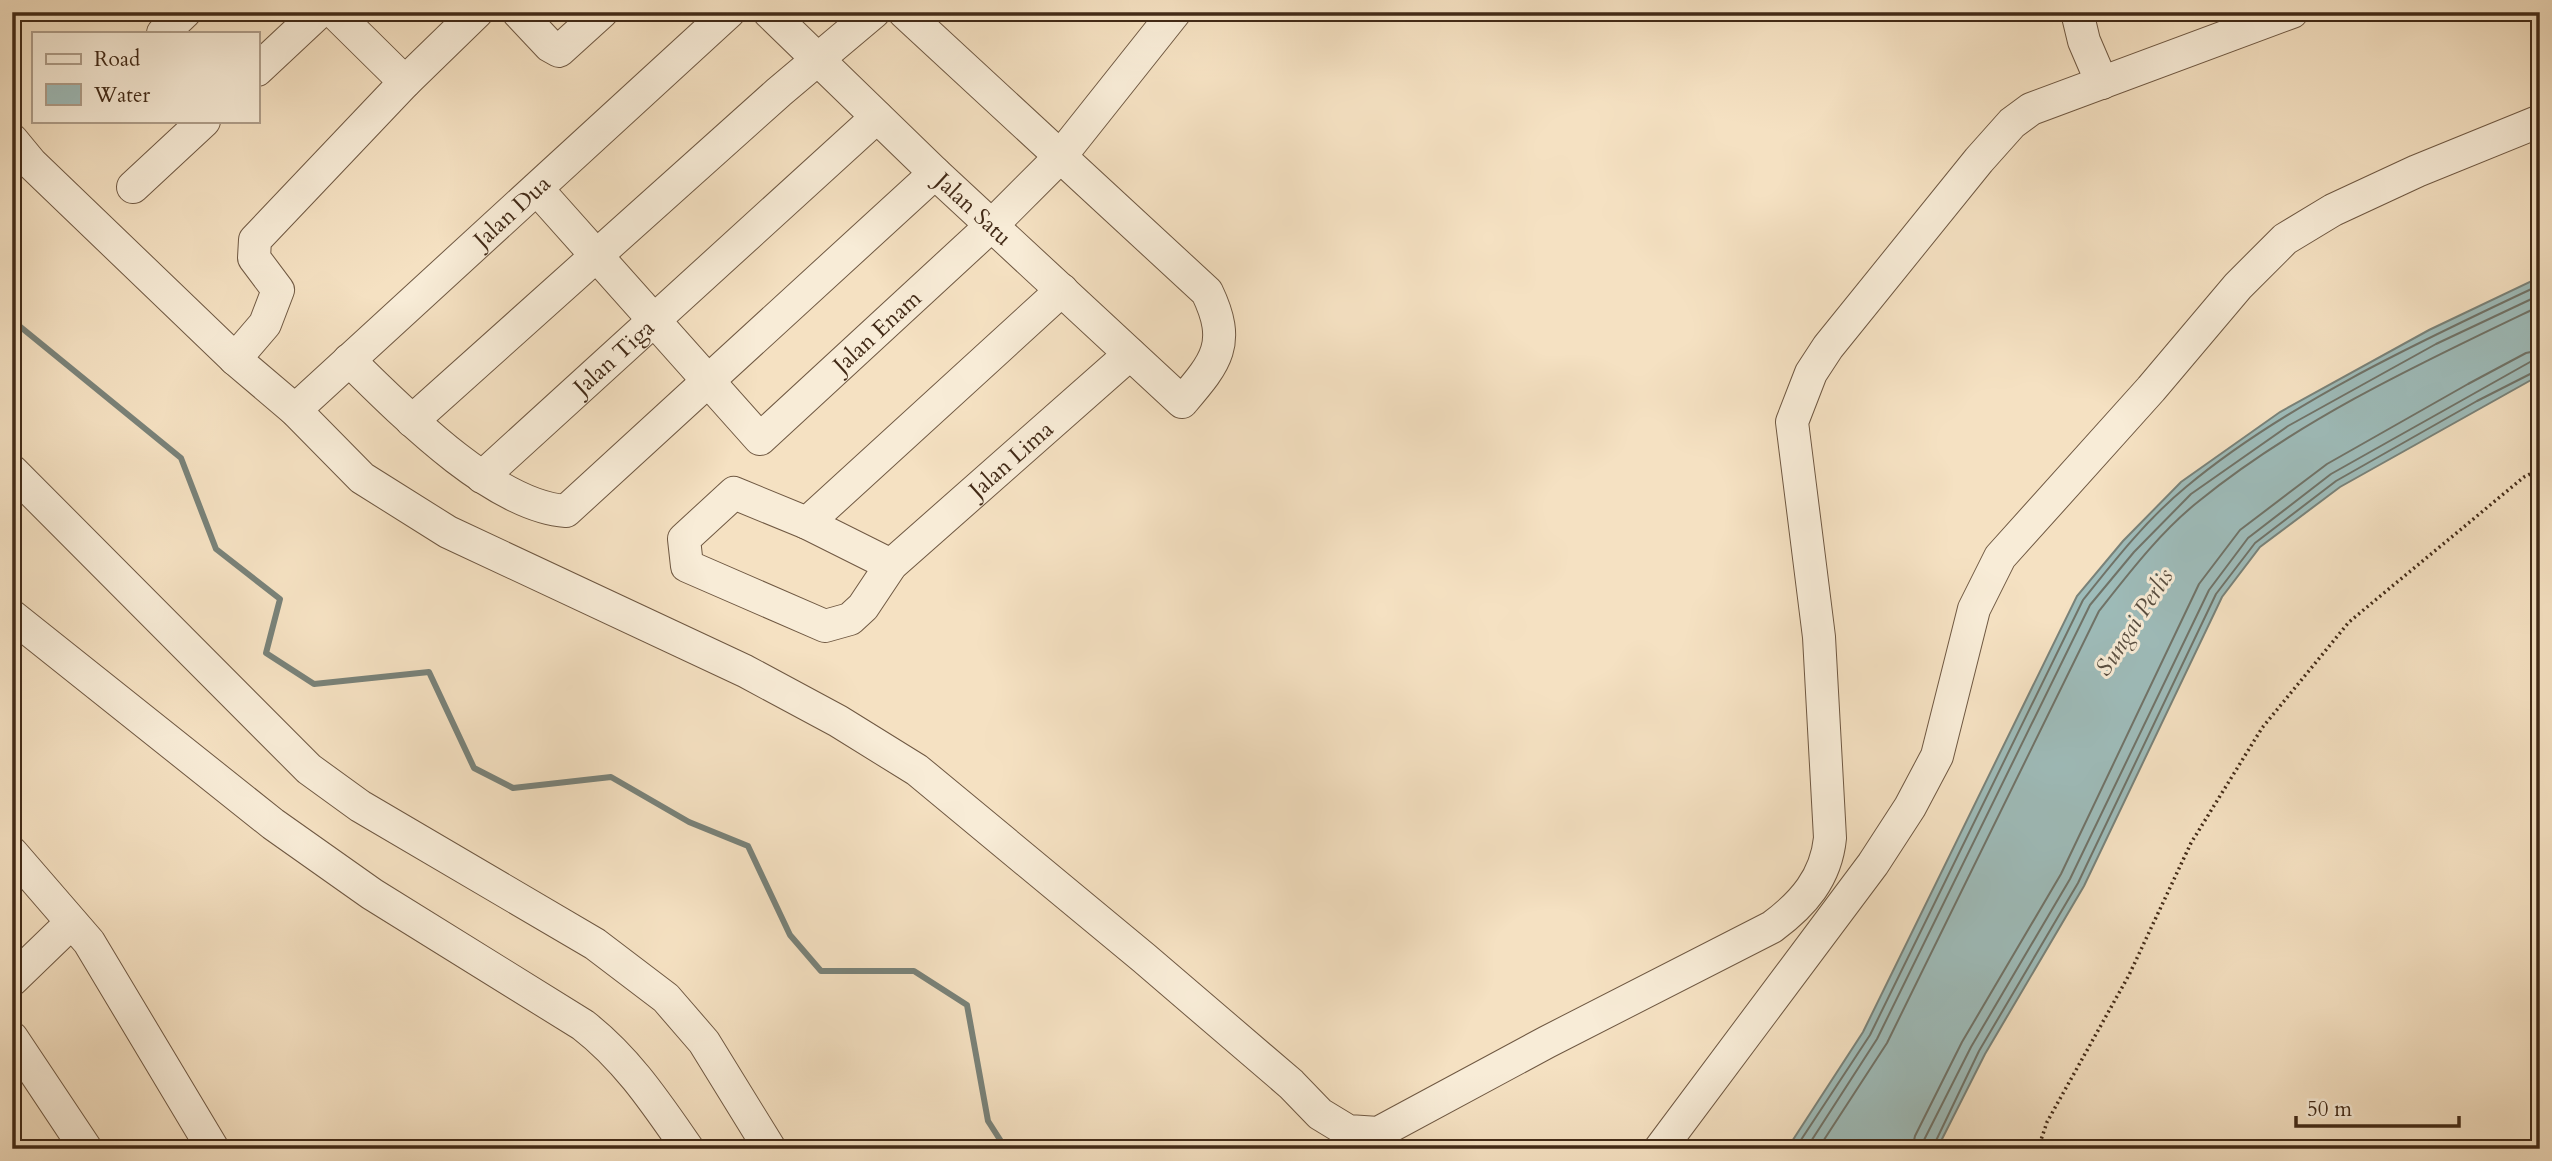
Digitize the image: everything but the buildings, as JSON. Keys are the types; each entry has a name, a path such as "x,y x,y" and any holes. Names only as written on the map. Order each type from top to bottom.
{"street":[{"path":"259,69 319,12"},
{"path":"334,12 405,82"},
{"path":"235,359 265,324 278,290 254,258 255,240 405,82 477,12"},
{"path":"518,12 550,46 559,51 602,12"},
{"name":"Jalan Dua","path":"295,410 729,12"},
{"name":"Jalan Satu","path":"769,12 935,173 1182,402 1211,368 1219,342 1220,319 1207,292 1059,158"},
{"path":"412,421 874,12"},
{"name":"Jalan Enam","path":"707,383 760,439 992,225 1059,158 1175,12"},
{"path":"12,140 31,163 235,359 295,410 362,478 447,532 745,671 838,721 917,770 1144,958 1291,1084 1320,1114 1348,1131 1378,1133 1547,1042 1772,927 1787,916 1815,884 1827,863 1830,838 1819,637 1792,422 1796,405 1828,347 2012,123 2031,109 2292,12"},
{"path":"919,17 1059,158"},
{"path":"2081,27 2102,83"},
{"name":"Jalan Tiga","path":"482,477 877,117"},
{"path":"1660,1149 1873,864 1910,807 1937,756 1974,609 2000,557 2151,389 2238,286 2285,239 2333,210 2540,121"},
{"path":"133,187 203,122"},
{"path":"349,360 412,421 482,477 550,510 566,512 935,173"},
{"path":"537,189 707,383"},
{"path":"807,523 1062,290"},
{"name":"Jalan Lima","path":"891,565 1130,354"},
{"path":"12,471 309,769 360,806 595,944 666,998 704,1042 770,1149"},
{"path":"734,493 807,523 891,565 863,607 849,620 825,626 687,566 684,539 734,493"},
{"path":"12,616 273,824 372,894 583,1025 610,1046 643,1085 688,1149"},
{"path":"12,853 89,942 213,1149"},
{"path":"12,980 71,923"},
{"path":"12,1038 86,1149"}],"path":[{"path":"2038,1149 2047,1122 2129,975 2191,843 2262,728 2349,622 2524,477 2540,469"}],"water":[{"name":"Sungai Perlis","path":"2540,277 2540,375 2340,487 2260,547 2222,597 2084,886 1985,1054 1937,1149 1787,1149 1863,1032 2077,596 2123,541 2181,482 2280,412 2429,330"}],"waterway":[{"path":"12,320 181,458 216,549 280,599 266,653 314,684 429,672 474,768 513,788 611,777 689,822 748,846 790,935 821,971 914,971 967,1005 988,1121 1006,1149"}]}
